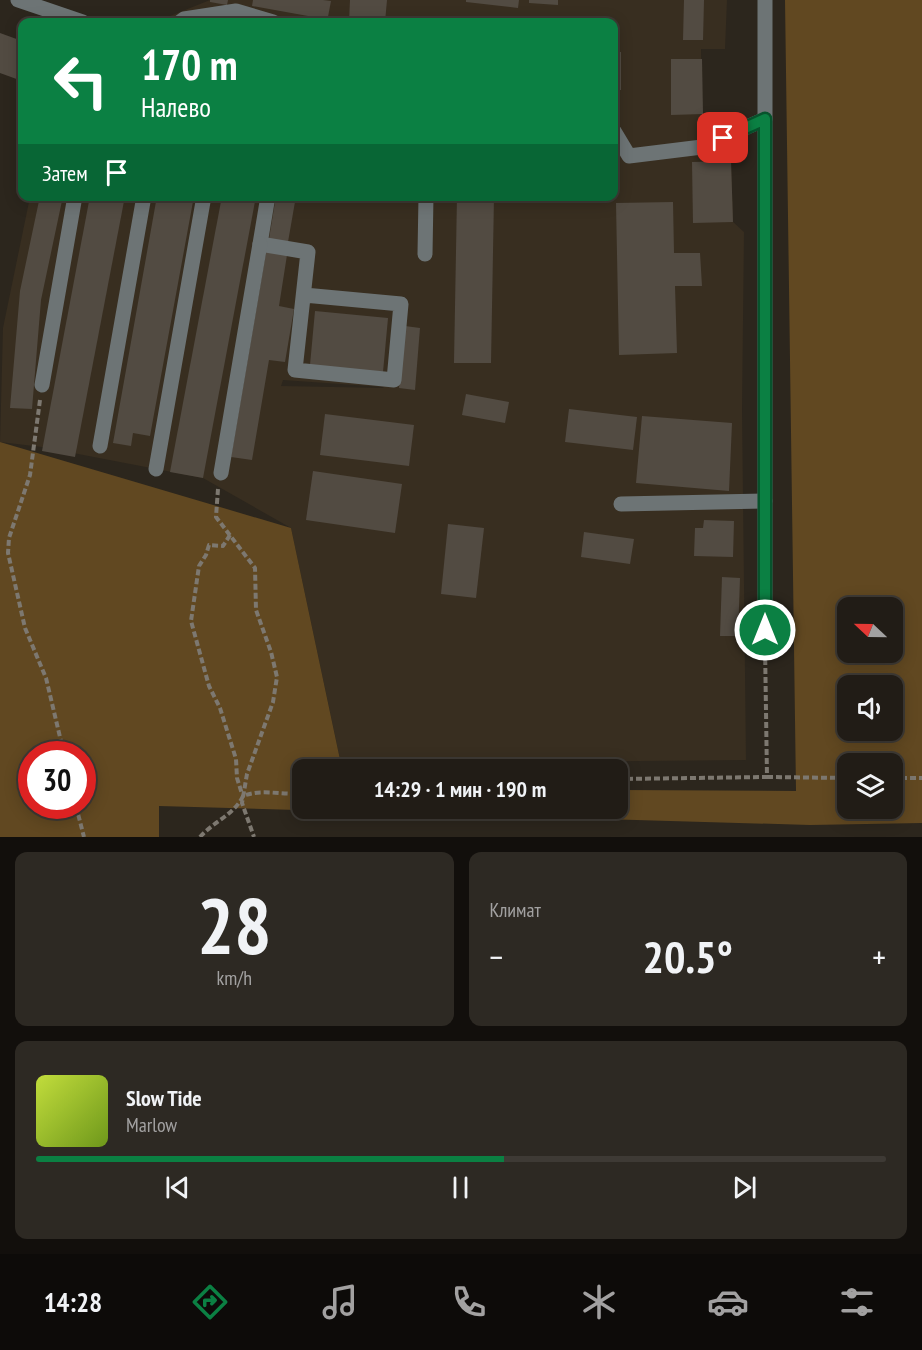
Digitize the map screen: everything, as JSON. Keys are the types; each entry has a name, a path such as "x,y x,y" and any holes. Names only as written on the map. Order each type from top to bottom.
{"street":[{"path":"18,0 71,18"},
{"path":"765,0 765,630"},
{"path":"190,18 236,11 260,18"},
{"path":"618,138 629,156 702,147 765,119"},
{"path":"42,385 74,201"},
{"path":"100,446 143,201"},
{"path":"156,470 203,201"},
{"path":"221,473 267,201"},
{"path":"425,254 426,201"},
{"path":"260,244 308,252 296,370 394,380 401,304 304,295"},
{"path":"621,504 765,501"}],"path":[{"path":"42,385 30,475 9,538 8,553 25,628 46,678 61,741"},
{"path":"200,837 213,824 239,806 247,774 273,702 277,677 256,609 255,568 216,517 216,500 221,473"},
{"path":"230,535 223,546 208,544 206,555 199,566 191,621 208,686 220,708 236,759 244,814 254,837"},
{"path":"765,630 767,777"},
{"path":"628,779 837,778"},
{"path":"903,778 922,778"},
{"path":"243,796 255,792 292,795"},
{"path":"79,819 84,837"}],"shaded area":[{"path":"210,0 727,0 725,49 701,49 702,147 703,162 731,161 733,222 744,232 742,409 746,760 340,759 291,528 203,478 42,447 0,442 3,328 29,201 618,201 618,18 165,18","holes":["283,380 384,388 281,386"]},
{"path":"785,0 922,0 922,823 810,825 604,819 628,819 628,790 796,791"},
{"path":"0,442 291,528 340,759 292,759 292,810 159,806 159,837 0,837"}],"building":[{"path":"210,0 228,0 227,5 210,2"},
{"path":"253,0 331,1 328,18 308,18 308,16 252,6"},
{"path":"350,0 387,0 385,18 349,18"},
{"path":"466,0 519,0 518,8 466,2"},
{"path":"529,0 558,0 558,5 529,3"},
{"path":"684,0 704,0 703,40 683,40"},
{"path":"0,33 18,40 18,80 0,73"},
{"path":"618,52 621,52 621,90 618,90"},
{"path":"671,59 702,59 703,114 671,115"},
{"path":"731,161 733,222 693,223 692,162"},
{"path":"39,201 62,201 41,300 32,409 10,408 20,291"},
{"path":"89,201 124,201 75,457 42,451"},
{"path":"156,201 193,201 150,436 133,433 131,446 113,443"},
{"path":"221,201 255,201 203,478 170,472"},
{"path":"275,201 295,201 288,242 269,239"},
{"path":"457,201 494,201 491,363 454,363"},
{"path":"673,202 674,253 700,253 702,286 675,286 677,353 619,355 616,203"},
{"path":"266,252 287,255 279,306 294,309 285,362 269,360 252,460 231,457"},
{"path":"315,311 388,318 383,372 310,365"},
{"path":"405,326 420,328 415,390 399,388"},
{"path":"466,394 509,402 505,423 462,415"},
{"path":"569,409 637,417 633,450 565,442"},
{"path":"325,414 414,425 409,466 320,455"},
{"path":"642,416 732,423 729,491 636,483"},
{"path":"313,471 402,484 395,533 306,520"},
{"path":"704,520 734,521 733,557 694,556 695,528 703,528"},
{"path":"448,524 484,528 476,598 441,594"},
{"path":"584,532 634,539 630,564 581,557"},
{"path":"722,577 740,578 738,636 720,636"}],"route":[{"path":"723,138 765,119 765,630"}]}
